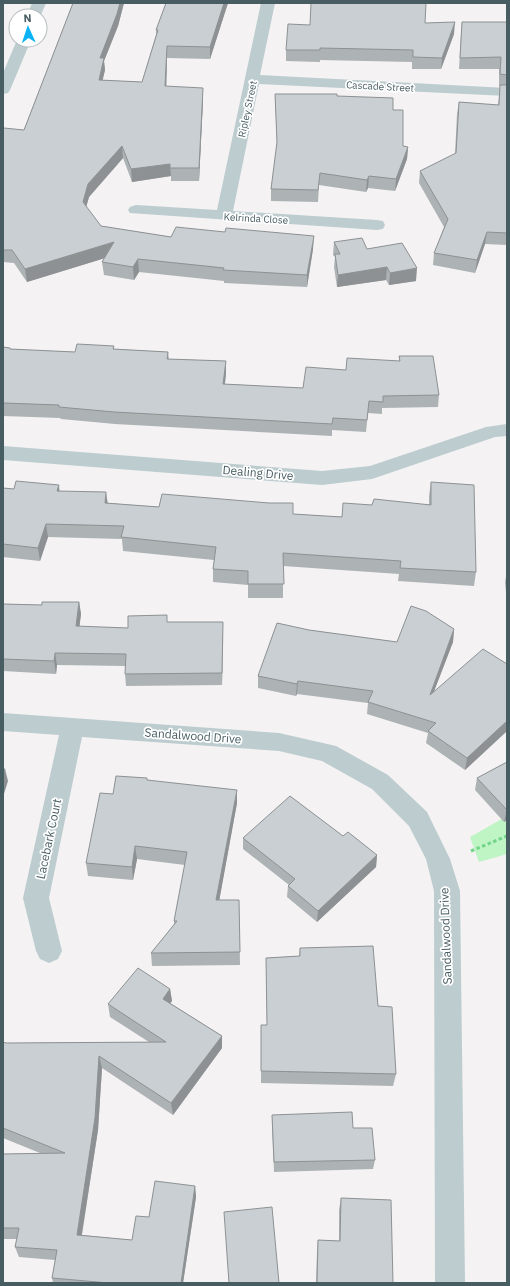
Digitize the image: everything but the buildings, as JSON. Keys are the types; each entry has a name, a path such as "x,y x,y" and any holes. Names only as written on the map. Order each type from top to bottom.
{"street":[{"name":"Ripley Street","path":"224,216 254,79 268,3"},
{"path":"3,90 21,48"},
{"name":"Cascade Street","path":"254,79 507,92"},
{"name":"Kelrinda Close","path":"136,210 377,225"},
{"name":"Dealing Drive","path":"3,453 322,478 372,472 493,431 507,430"},
{"name":"Sandalwood Drive","path":"3,722 279,742 328,753 380,782 418,819 438,859 447,891 450,1283"},
{"name":"Lacebark Court","path":"49,950 36,898 72,728"}],"path":[{"path":"471,851 507,836"}],"green space":[{"path":"507,816 507,854 479,862 470,837"}]}
